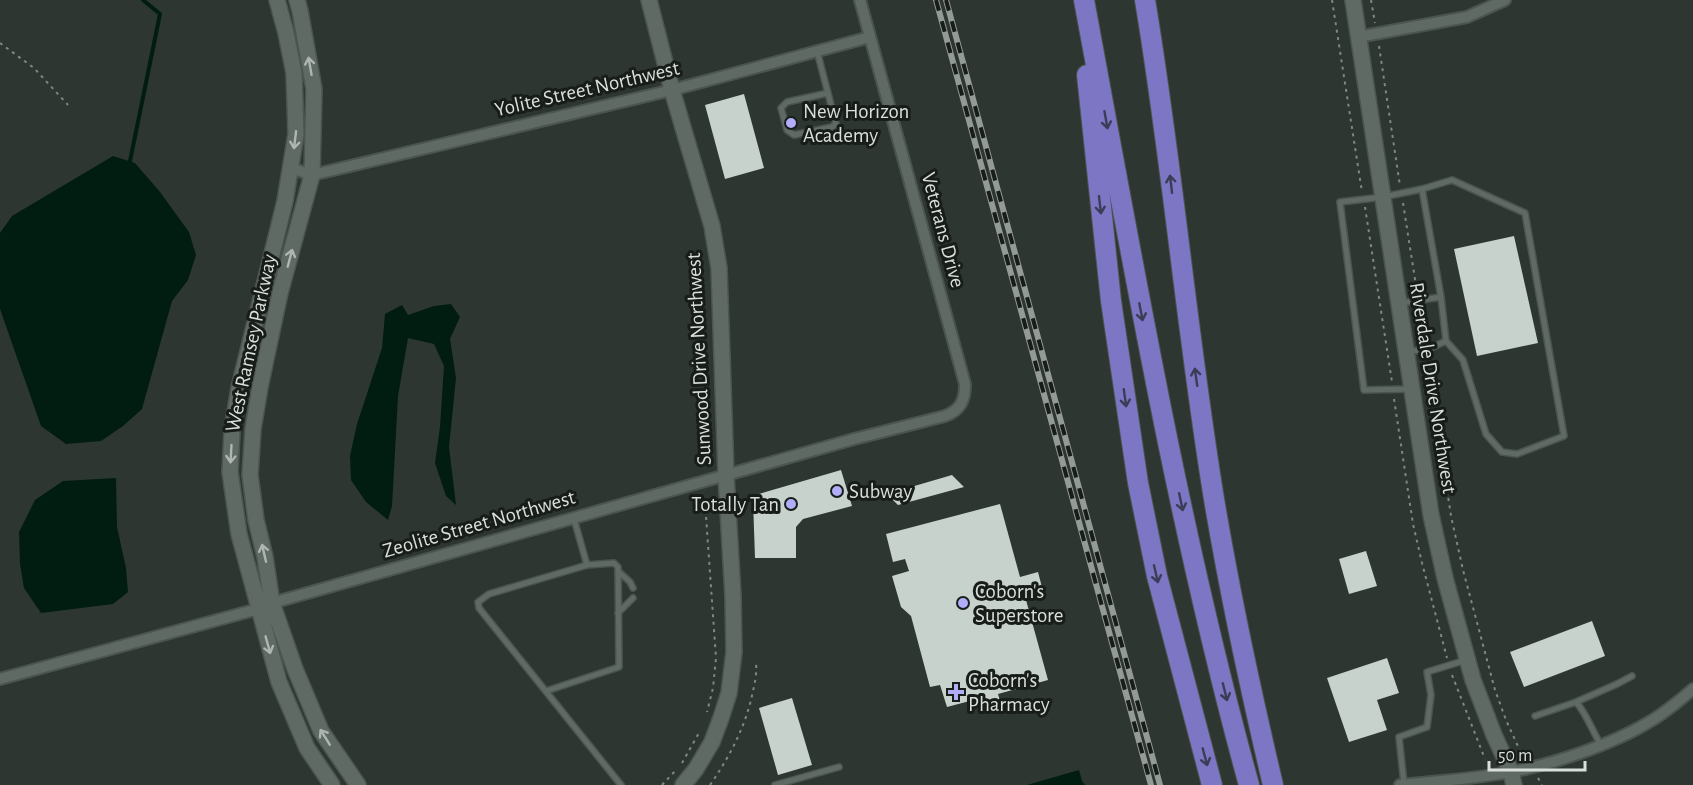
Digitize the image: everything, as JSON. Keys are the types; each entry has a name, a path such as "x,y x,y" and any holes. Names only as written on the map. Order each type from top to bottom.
{"highway":[{"path":"1084,0 1087,86 1092,133 1113,312 1138,483 1157,576 1212,785"},
{"path":"1084,0 1166,437 1216,657 1249,785"},
{"path":"1145,0 1215,504 1247,676 1273,785"},
{"path":"1201,411 1244,612 1286,785"}],"street":[{"name":"West Ramsey Parkway","path":"277,0 294,73 296,134 285,201 238,388 232,432 230,472 239,534 265,606 321,731 358,785"},
{"name":"West Ramsey Parkway","path":"297,0 314,89 312,175 280,293 260,387 253,429 250,475 256,520 265,557 265,606 279,682 307,748 332,785"},
{"name":"Sunwood Drive Northwest","path":"649,0 672,90 712,226 719,268 734,652 729,693 722,718 712,742 696,769 683,785"},
{"name":"Veterans Drive","path":"860,0 964,384 963,401"},
{"name":"Riverdale Drive Northwest","path":"1353,0 1431,514 1445,578 1486,716 1512,778 1522,785"},
{"path":"1358,37 1467,17 1501,1"},
{"name":"Yolite Street Northwest","path":"312,175 672,90 870,37"},
{"path":"291,168 312,175"},
{"name":"Zeolite Street Northwest","path":"0,679 854,439 945,416 958,410 963,401"},
{"path":"1400,785 1476,777 1512,778 1531,768 1601,745 1647,724 1693,689"}],"lane":[{"path":"817,51 828,93 836,124 832,127 794,135 787,130 782,108 787,102 828,93"},
{"path":"1412,389 1364,390 1340,202 1383,197 1452,180 1525,213 1564,436 1517,454 1502,452 1486,434 1463,360 1446,341 1441,297 1422,189"},
{"path":"1399,303 1441,297"},
{"path":"1406,351 1426,350 1446,341"},
{"path":"574,518 587,565"},
{"path":"546,691 619,667 619,572 614,563 587,565 489,594 478,602 479,608 621,785"},
{"path":"619,572 633,588"},
{"path":"618,613 633,598"},
{"path":"1405,784 1399,737 1427,727 1431,695 1427,672 1468,660"},
{"path":"1534,716 1576,702 1632,676"},
{"path":"1576,702 1584,711 1601,745"},
{"path":"775,785 839,767"}],"path":[{"path":"1371,0 1375,23"},
{"path":"1378,42 1451,516 1463,570 1496,690 1521,753"},
{"path":"0,44 34,68 68,105"},
{"path":"705,502 716,658 707,715"},
{"path":"710,785 734,746 750,707 757,670 756,663"},
{"path":"662,785 680,765 705,723"},
{"path":"1538,778 1542,785"}],"shaded area":[{"path":"113,156 135,163 160,192 189,232 196,255 188,280 172,301 142,409 101,441 66,444 41,426 0,309 0,233 12,216"},
{"path":"451,304 460,317 450,339 456,378 449,447 456,505 446,496 435,463 444,366 434,344 408,338 398,396 392,506 388,520 366,502 351,480 350,456 357,424 382,348 385,314 402,305 408,315 434,306"},
{"path":"116,478 117,527 126,568 128,592 113,604 41,613 24,588 20,564 19,532 35,500 63,481"},
{"path":"1079,770 1085,785 1027,785"}],"building":[{"path":"744,94 764,168 725,179 705,105"},
{"path":"1514,236 1538,343 1477,356 1454,249"},
{"path":"841,470 852,506 803,519 796,527 796,558 755,558 753,500 759,494"},
{"path":"952,475 964,487 898,505 887,494"},
{"name":"Coborn's Superstore","path":"1000,504 1020,577 1038,572 1044,595 1026,600 1048,680 998,694 1001,704 988,707 985,697 947,707 940,685 930,687 911,616 901,607 892,576 909,571 905,559 893,562 886,534"},
{"path":"1366,551 1377,586 1349,594 1339,559"},
{"path":"1592,621 1605,656 1524,687 1510,652"},
{"path":"1387,658 1399,693 1377,700 1387,730 1349,742 1327,678"},
{"path":"792,698 812,765 778,775 759,708"}],"waterway":[{"path":"130,161 160,14 143,0"}],"railway":[{"path":"936,0 1151,785"},
{"path":"946,0 1160,785"}],"place":[{"name":"New Horizon Academy","path":"791,123"},
{"name":"Subway","path":"837,491"},
{"name":"Totally Tan","path":"791,504"},
{"name":"Coborn's Superstore","path":"963,603"},
{"name":"Coborn's Pharmacy","path":"956,692"}]}
